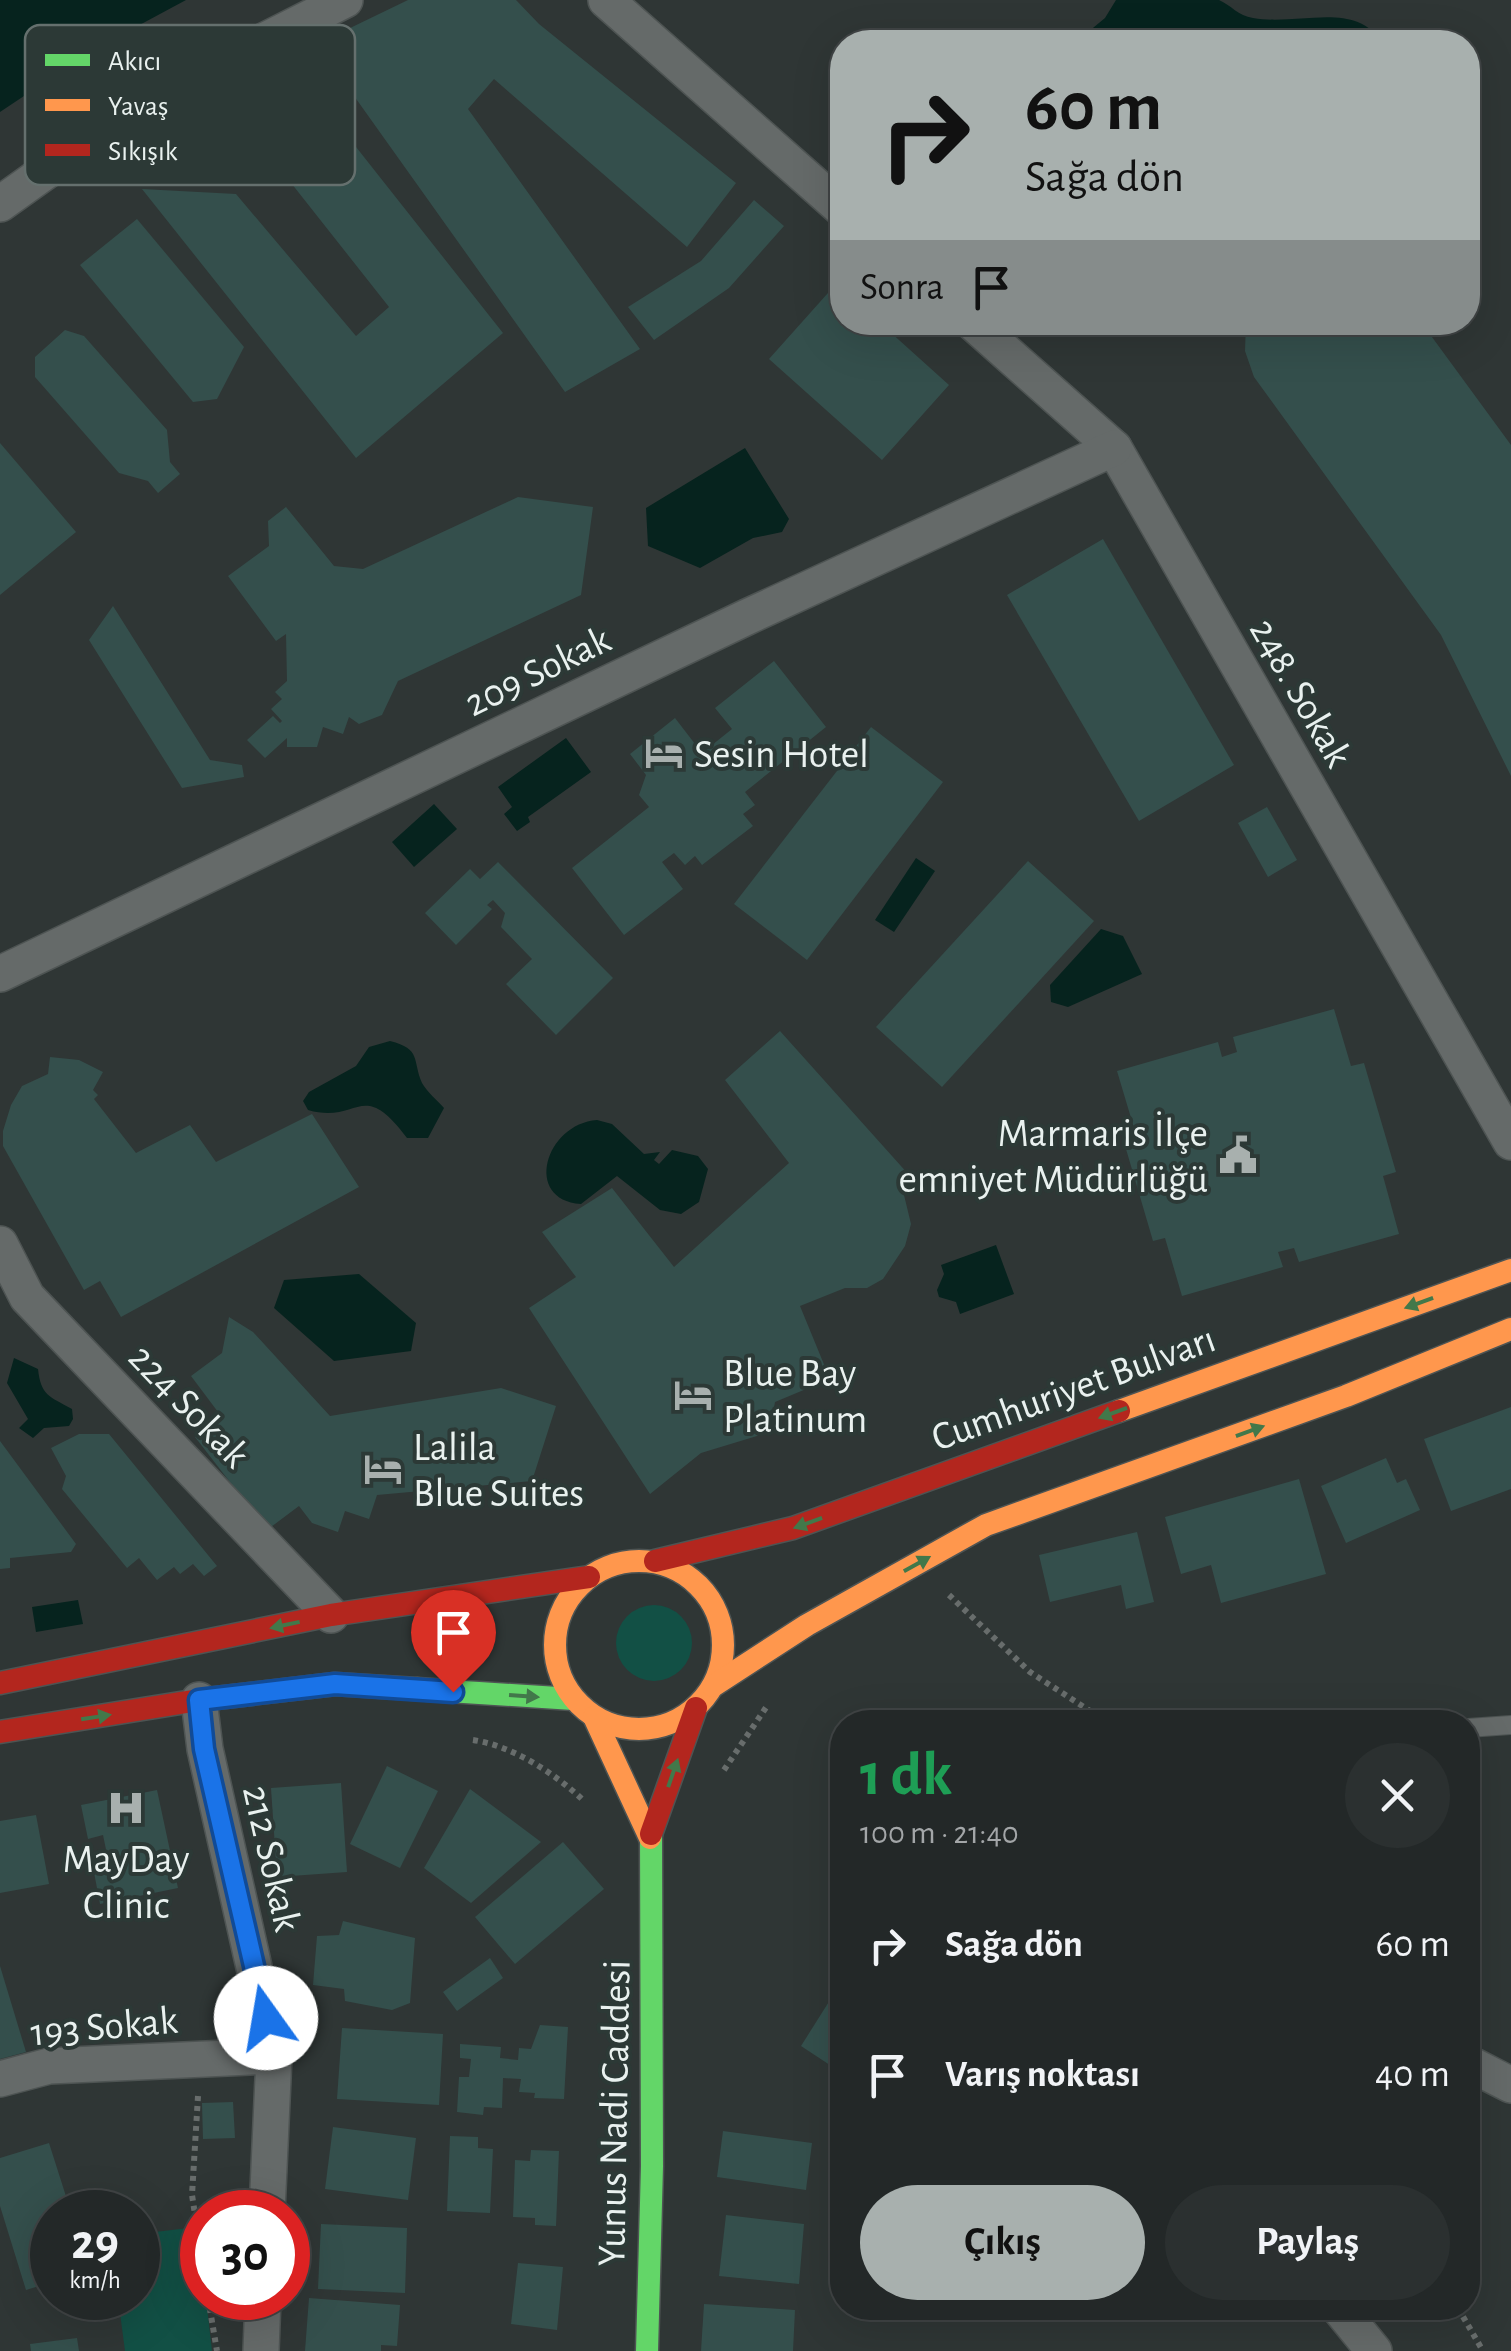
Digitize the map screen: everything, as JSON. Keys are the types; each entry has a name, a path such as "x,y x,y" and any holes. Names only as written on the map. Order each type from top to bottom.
{"main road":[{"name":"Cumhuriyet Bulvarı","path":"655,1561 793,1528 1511,1270"},
{"path":"588,1577 566,1599 556,1623 556,1663 573,1699 594,1717 618,1727 646,1729 672,1723 696,1708 714,1686 807,1625 986,1525 1346,1396 1511,1330"},
{"path":"0,1683 331,1615 588,1577 655,1561 686,1573 715,1606 724,1632 723,1660 714,1686"},
{"path":"0,1732 199,1700 335,1684 573,1699"},
{"path":"650,1838 696,1708"},
{"path":"594,1717 650,1838"},
{"name":"Yunus Nadi Caddesi","path":"646,2351 652,2166 650,1838"}],"street":[{"path":"295,25 345,0"},
{"path":"606,0 830,197"},
{"path":"0,204 27,185"},
{"name":"248. Sokak","path":"987,335 1114,448 1511,1142"},
{"name":"209 Sokak","path":"0,974 747,617 1114,448"},
{"name":"224 Sokak","path":"0,1244 28,1296 331,1615"},
{"name":"212 Sokak","path":"199,1700 204,1749 274,2056 268,2190"},
{"name":"193 Sokak","path":"0,2079 49,2066 274,2056"},
{"path":"1480,2070 1511,2085"},
{"path":"261,2351 262,2320"},
{"path":"1349,2320 1374,2351"}],"lane":[{"path":"1480,1727 1511,1725"}],"path":[{"path":"936,1583 1030,1672 1089,1710"},
{"path":"718,1779 779,1694"},
{"path":"470,1740 488,1742 557,1776 585,1802"},
{"path":"192,2190 200,2060"},
{"path":"212,2320 217,2351"},
{"path":"1465,2320 1483,2351"}],"green space":[{"path":"654,1605 681,1616 692,1643 681,1670 654,1681 627,1670 616,1643 627,1616"},
{"path":"180,2229 180,2320 208,2320 212,2351 125,2351 121,2320 160,2320 160,2231"}],"shaded area":[{"path":"0,0 186,0 140,25 25,25 25,95 0,112"},
{"path":"1116,0 1219,0 1253,18 1342,18 1371,30 1090,30 1105,18"},
{"path":"745,448 789,519 782,532 753,538 700,568 648,546 646,508"},
{"path":"566,738 591,772 528,817 530,822 517,831 504,814 512,807 498,787"},
{"path":"434,804 457,829 414,867 392,842"},
{"path":"916,858 935,871 894,932 875,920"},
{"path":"1101,929 1123,936 1142,974 1068,1007 1051,1002 1050,985"},
{"path":"390,1041 412,1052 422,1083 444,1108 428,1138 407,1138 392,1120 369,1106 325,1113 308,1110 303,1101 309,1092 356,1066 369,1047"},
{"path":"597,1120 612,1124 644,1154 660,1152 654,1160 659,1164 672,1150 698,1156 708,1169 699,1202 681,1214 660,1210 617,1176 581,1204 563,1199 552,1190 547,1177 554,1147 564,1134"},
{"path":"996,1245 1014,1294 960,1314 956,1302 939,1297 937,1290 944,1274 941,1265"},
{"path":"359,1274 416,1323 411,1351 334,1361 274,1308 284,1280"},
{"path":"14,1358 38,1369 41,1385 48,1394 72,1409 69,1426 44,1428 33,1438 19,1428 28,1419 7,1383"},
{"path":"78,1600 83,1624 36,1632 32,1607"}],"building":[{"path":"408,0 516,0 539,24 736,183 687,247 494,79 468,109 640,349 565,392 355,97 355,26"},
{"path":"355,146 503,333 356,458 142,189 236,194 356,336 389,307 293,185 355,185"},
{"path":"754,200 784,226 729,288 654,340 628,307 701,261"},
{"path":"137,219 244,347 217,399 193,402 80,265"},
{"path":"830,291 830,335 893,335 949,385 882,460 769,359"},
{"path":"65,330 84,336 167,430 170,462 180,474 158,493 148,481 119,473 35,377 35,357"},
{"path":"1246,335 1431,335 1511,445 1511,776 1441,635 1254,377 1245,351"},
{"path":"0,443 76,532 0,595"},
{"path":"518,497 593,507 581,595 398,681 382,715 359,724 349,717 343,734 323,727 317,747 287,747 287,738 265,758 247,740 273,716 282,721 271,709 282,699 275,692 287,681 286,634 276,641 228,576 269,546 268,521 286,507 334,566 363,569"},
{"path":"1103,539 1234,765 1139,821 1007,595"},
{"path":"113,606 210,760 242,765 244,777 182,788 89,640"},
{"path":"774,661 826,727 745,792 755,805 743,814 753,826 702,865 695,856 685,865 674,853 662,862 683,889 624,935 572,868 649,807 639,795 646,775 630,754 675,718 702,753 732,729 715,708"},
{"path":"871,727 943,782 807,960 734,904"},
{"path":"1267,807 1297,860 1268,877 1238,823"},
{"path":"1028,861 1094,921 942,1087 876,1027"},
{"path":"498,862 613,978 556,1035 506,984 532,959 501,927 505,913 493,900 487,905 492,909 456,945 425,913 470,869 480,879"},
{"path":"1334,1009 1351,1066 1364,1063 1396,1172 1383,1176 1399,1234 1299,1262 1294,1248 1278,1252 1283,1267 1182,1296 1165,1238 1153,1241 1121,1132 1134,1128 1117,1071 1218,1042 1222,1057 1237,1052 1233,1037"},
{"path":"780,1031 918,1185 904,1195 911,1224 905,1246 883,1279 867,1288 845,1288 800,1306 830,1379 775,1402 771,1425 757,1436 701,1453 650,1494 529,1308 576,1277 542,1232 612,1188 674,1267 789,1163 725,1080"},
{"path":"50,1057 79,1060 103,1072 93,1090 98,1095 94,1099 136,1153 190,1125 216,1162 312,1114 359,1187 121,1317 100,1281 84,1290 3,1146 11,1105 22,1086 48,1074"},
{"path":"229,1317 253,1332 330,1416 501,1388 556,1406 532,1481 377,1495 369,1519 345,1511 338,1532 312,1523 299,1506 267,1530 195,1437 221,1416 191,1376 222,1353"},
{"path":"1511,1407 1511,1489 1451,1511 1424,1439"},
{"path":"79,1434 109,1434 217,1566 204,1576 193,1564 180,1574 174,1567 157,1580 139,1558 127,1568 62,1489 66,1476 51,1448"},
{"path":"0,1441 76,1544 71,1552 10,1558 10,1568 0,1569"},
{"path":"1386,1458 1397,1483 1406,1479 1420,1510 1346,1543 1321,1486"},
{"path":"1299,1479 1326,1574 1221,1603 1211,1565 1181,1574 1165,1517"},
{"path":"1137,1532 1154,1602 1126,1609 1121,1585 1050,1602 1039,1555"},
{"path":"387,1766 438,1791 400,1868 350,1844"},
{"path":"341,1783 347,1872 277,1877 271,1788"},
{"path":"470,1789 541,1842 471,1903 424,1868"},
{"path":"157,1790 178,1888 100,1904 93,1867 109,1864 103,1835 88,1839 81,1805"},
{"path":"36,1815 49,1884 0,1893 0,1821"},
{"path":"563,1842 604,1889 515,1964 475,1917"},
{"path":"343,1921 415,1938 410,2003 392,2010 345,2001 344,1989 313,1985 317,1936 339,1935"},
{"path":"490,1958 503,1978 457,2011 443,1992"},
{"path":"0,1966 26,2052 0,2059"},
{"path":"830,2000 830,2065 801,2046"},
{"path":"540,2025 568,2027 564,2099 534,2098 535,2093 519,2092 521,2079 503,2078 502,2108 484,2107 483,2115 457,2112 459,2077 469,2077 471,2059 460,2058 460,2044 501,2047 500,2058 518,2060 519,2048 531,2049"},
{"path":"342,2028 443,2034 439,2105 337,2099"},
{"path":"233,2102 235,2138 203,2139 202,2103"},
{"path":"333,2127 416,2138 408,2200 325,2189"},
{"path":"723,2131 812,2143 806,2190 717,2177"},
{"path":"450,2136 478,2137 478,2148 493,2149 490,2213 447,2211"},
{"path":"49,2143 64,2190 30,2190 30,2289 26,2290 0,2206 0,2158"},
{"path":"531,2150 559,2151 556,2226 535,2225 535,2218 513,2217 515,2160 530,2161"},
{"path":"726,2215 804,2224 799,2284 719,2276"},
{"path":"321,2224 407,2228 405,2293 318,2289"},
{"path":"518,2263 563,2267 557,2330 511,2324"},
{"path":"310,2298 400,2305 397,2346 381,2345 381,2351 305,2351"},
{"path":"704,2304 795,2310 793,2351 701,2351"},
{"path":"77,2338 79,2351 31,2351 30,2344"}],"traffic: fast":[{"path":"417,1689 573,1699"},
{"path":"647,2351 652,2166 651,1834"}],"traffic: slow":[{"path":"1119,1411 1511,1270"},
{"path":"713,1686 807,1625 986,1525 1346,1396 1511,1329"},
{"path":"639,1561 671,1567 698,1586 717,1613 723,1645 717,1677 698,1704 671,1723 639,1729 607,1723 580,1704 561,1677 555,1645 561,1613 580,1586 607,1567 639,1561"},
{"path":"594,1717 650,1838"}],"traffic: jam":[{"path":"655,1561 793,1528 1119,1411"},
{"path":"0,1683 331,1615 589,1577"},
{"path":"0,1732 199,1700 335,1684 417,1689"},
{"path":"651,1834 696,1708"}],"place":[{"name":"Sesin Hotel","path":"664,753"},
{"name":"Marmaris İlçe emniyet Müdürlüğü","path":"1238,1155"},
{"name":"Blue Bay Platinum","path":"693,1395"},
{"name":"Lalila Blue Suites","path":"383,1469"},
{"name":"MayDay Clinic","path":"126,1808"}],"route":[{"path":"266,2018 204,1749 199,1700 335,1684 453,1692"}]}
